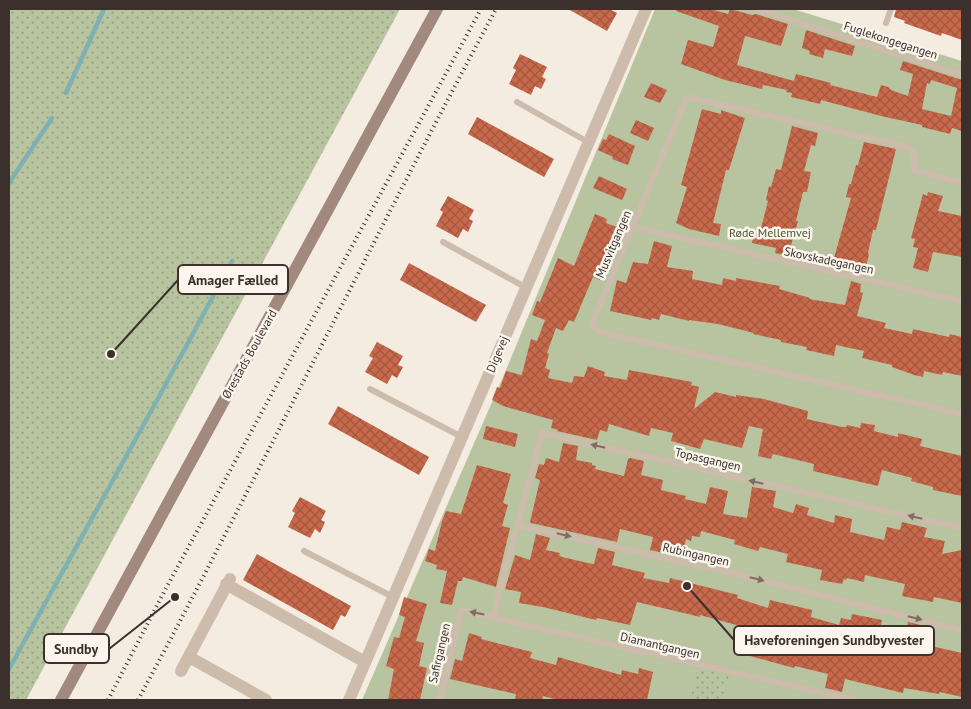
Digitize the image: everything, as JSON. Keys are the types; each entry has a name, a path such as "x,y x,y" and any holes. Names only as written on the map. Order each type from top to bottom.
{"street":[{"name":"Ørestads Boulevard","path":"61,700 437,9"},
{"name":"Digevej","path":"348,700 646,9"},
{"path":"181,671 228,582 365,662"},
{"path":"189,658 266,700"}],"lane":[{"name":"Fuglekongegangen","path":"756,9 962,75"},
{"path":"886,23 891,9"},
{"name":"Musvitgangen","path":"962,183 914,171 914,154 908,147 893,142 687,97 594,319 593,328 600,332 962,414"},
{"path":"517,102 588,142"},
{"name":"Skovskadegangen","path":"633,227 962,301"},
{"path":"443,242 526,287"},
{"path":"370,389 462,437"},
{"name":"Topasgangen","path":"517,525 542,433 962,528"},
{"path":"493,616 517,525"},
{"name":"Rubingangen","path":"517,525 718,570 962,630"},
{"path":"304,551 393,596"},
{"name":"Diamantgangen","path":"461,610 854,700"},
{"name":"Safirgangen","path":"440,700 461,610"}],"green space":[{"path":"9,9 400,9 26,700 9,700"},
{"name":"Røde Mellemvej","path":"655,9 793,9 962,61 962,700 362,700 506,370"},
{"path":"698,668 729,675 722,700 690,700"}],"building":[{"path":"568,9 609,9 617,13 607,31"},
{"path":"676,9 710,9 728,14 730,9 752,15 756,14 788,24 781,46 745,36 737,65 794,81 796,74 877,97 881,85 908,96 913,74 900,70 903,61 962,80 962,131 952,128 950,134 922,127 922,125 821,100 820,104 791,97 792,93 786,92 787,90 763,85 762,89 725,80 681,64 688,40 713,47 719,26 676,11","holes":["931,80 957,88 951,116 922,109 927,83 930,84"]},
{"path":"896,9 962,9 962,40 942,33 941,36 904,23 905,21 894,17"},
{"path":"806,30 855,46 852,56 825,49 823,58 809,54 810,51 802,48"},
{"path":"520,54 547,67 542,77 546,79 541,89 535,86 531,95 509,84 516,70 513,68"},
{"path":"651,83 667,90 660,103 644,97"},
{"path":"702,109 721,114 721,110 745,118 729,170 726,170 713,223 721,224 719,236 689,229 676,223 687,187 681,185"},
{"path":"477,117 554,159 544,177 468,134"},
{"path":"636,120 654,128 648,141 630,133"},
{"path":"792,126 818,133 815,146 811,145 804,171 811,172 807,192 803,192 796,221 798,221 788,256 775,253 776,248 752,243 754,231 760,232 768,201 766,200 769,186 771,187 776,169 781,170"},
{"path":"609,134 635,146 628,165 612,159 613,157 598,150 603,139 606,140"},
{"path":"864,142 896,149 876,230 873,230 864,274 832,265 851,198 846,197 849,184 851,184 856,165 858,165"},
{"path":"599,176 627,189 622,200 593,188"},
{"path":"928,192 943,196 938,211 962,216 962,257 933,252 928,272 913,268 918,248 913,247 915,239 911,238 923,194 927,196"},
{"path":"448,196 474,210 469,219 473,221 468,232 463,229 458,238 436,226 443,212 440,210"},
{"path":"595,214 607,219 606,223 617,227 604,260 607,261 600,280 593,277 574,322 569,320 563,331 556,328 547,353 549,354 545,368 550,370 548,378 572,383 574,376 584,377 588,366 605,372 604,376 627,380 629,370 692,382 691,385 699,387 694,409 715,392 736,397 736,395 764,399 808,411 807,419 842,427 847,425 860,428 861,423 875,425 874,431 898,437 898,433 922,439 920,446 962,456 962,496 933,490 933,487 911,481 912,478 882,470 878,486 813,471 814,464 773,454 771,459 758,456 763,429 749,426 742,448 704,439 700,449 671,441 673,433 651,428 649,436 609,424 607,432 600,430 597,440 557,431 551,428 553,420 503,406 492,400 497,387 500,388 506,371 522,374 531,339 537,341 545,320 532,315 537,301 540,302 558,258 574,266"},
{"path":"654,241 672,246 667,267 693,271 692,279 722,285 723,278 736,281 736,278 780,286 779,289 809,299 845,305 851,281 861,284 860,292 863,293 857,316 886,323 884,328 912,334 913,329 949,337 950,334 962,337 962,376 943,372 942,375 924,371 923,377 892,367 892,365 862,358 864,351 836,345 834,356 806,350 807,347 781,342 781,340 718,324 689,321 661,314 659,320 652,318 651,320 610,311 617,280 626,283 633,262 648,264"},
{"path":"409,263 486,305 476,322 400,280"},
{"path":"377,342 403,356 398,365 403,367 397,378 392,375 387,384 365,372 373,358 369,356"},
{"path":"338,406 429,457 419,475 328,424"},
{"path":"486,426 518,434 515,447 483,439"},
{"path":"563,443 578,446 576,460 592,463 592,465 596,466 595,469 624,476 628,459 644,461 641,475 663,480 661,490 686,496 685,499 706,504 710,487 728,491 723,514 747,518 752,487 776,491 773,507 793,513 796,504 809,508 807,515 834,523 835,515 852,519 850,532 884,540 887,527 900,530 902,522 927,528 924,537 945,541 942,554 962,550 962,603 934,597 933,602 902,596 905,584 865,575 864,582 847,578 846,580 844,579 842,584 820,580 822,570 786,562 788,554 760,547 758,551 734,544 735,540 701,531 700,537 692,536 691,541 686,539 682,557 650,550 653,537 620,529 617,542 531,523 540,480 535,478 539,464 544,465 546,458 559,462"},
{"path":"477,465 511,474 503,503 508,505 502,526 510,528 496,587 463,577 462,581 458,581 452,605 440,603 447,571 436,569 437,565 425,561 429,549 435,551 446,511 461,514"},
{"path":"300,497 326,511 321,520 325,522 320,533 315,529 310,538 288,527 295,513 292,511"},
{"path":"536,534 550,538 546,550 560,553 559,555 562,557 588,563 594,564 598,548 615,552 612,565 645,573 643,578 669,583 670,578 738,595 737,598 768,608 770,600 812,610 811,617 839,625 841,618 851,620 852,614 882,620 879,636 904,642 908,622 921,625 919,631 933,634 931,646 962,653 962,697 940,692 939,694 904,688 903,693 845,679 842,692 825,688 828,674 795,666 794,668 735,652 740,626 700,615 700,617 637,602 630,625 597,618 596,620 519,603 521,592 505,589 515,555 530,560"},
{"path":"257,554 351,606 345,617 341,615 333,630 243,580"},
{"path":"404,597 427,604 416,641 424,643 419,666 427,668 420,700 388,700 394,669 386,666 394,637 399,638 405,617 399,615"},
{"path":"469,633 482,637 481,639 532,652 530,658 556,665 558,657 621,675 622,670 638,674 639,668 653,672 647,700 558,700 543,696 542,700 515,700 516,694 450,679 455,659 462,661"}],"waterway":[{"path":"66,93 104,9"},
{"path":"9,183 52,118"},
{"path":"9,669 232,261"}],"railway":[{"path":"108,700 164,592 481,9"},
{"path":"138,700 229,528 405,181 496,9"}],"place":[{"name":"Amager Fælled","path":"111,354"},
{"name":"Haveforeningen Sundbyvester","path":"687,586"},
{"name":"Sundby","path":"175,597"}]}
